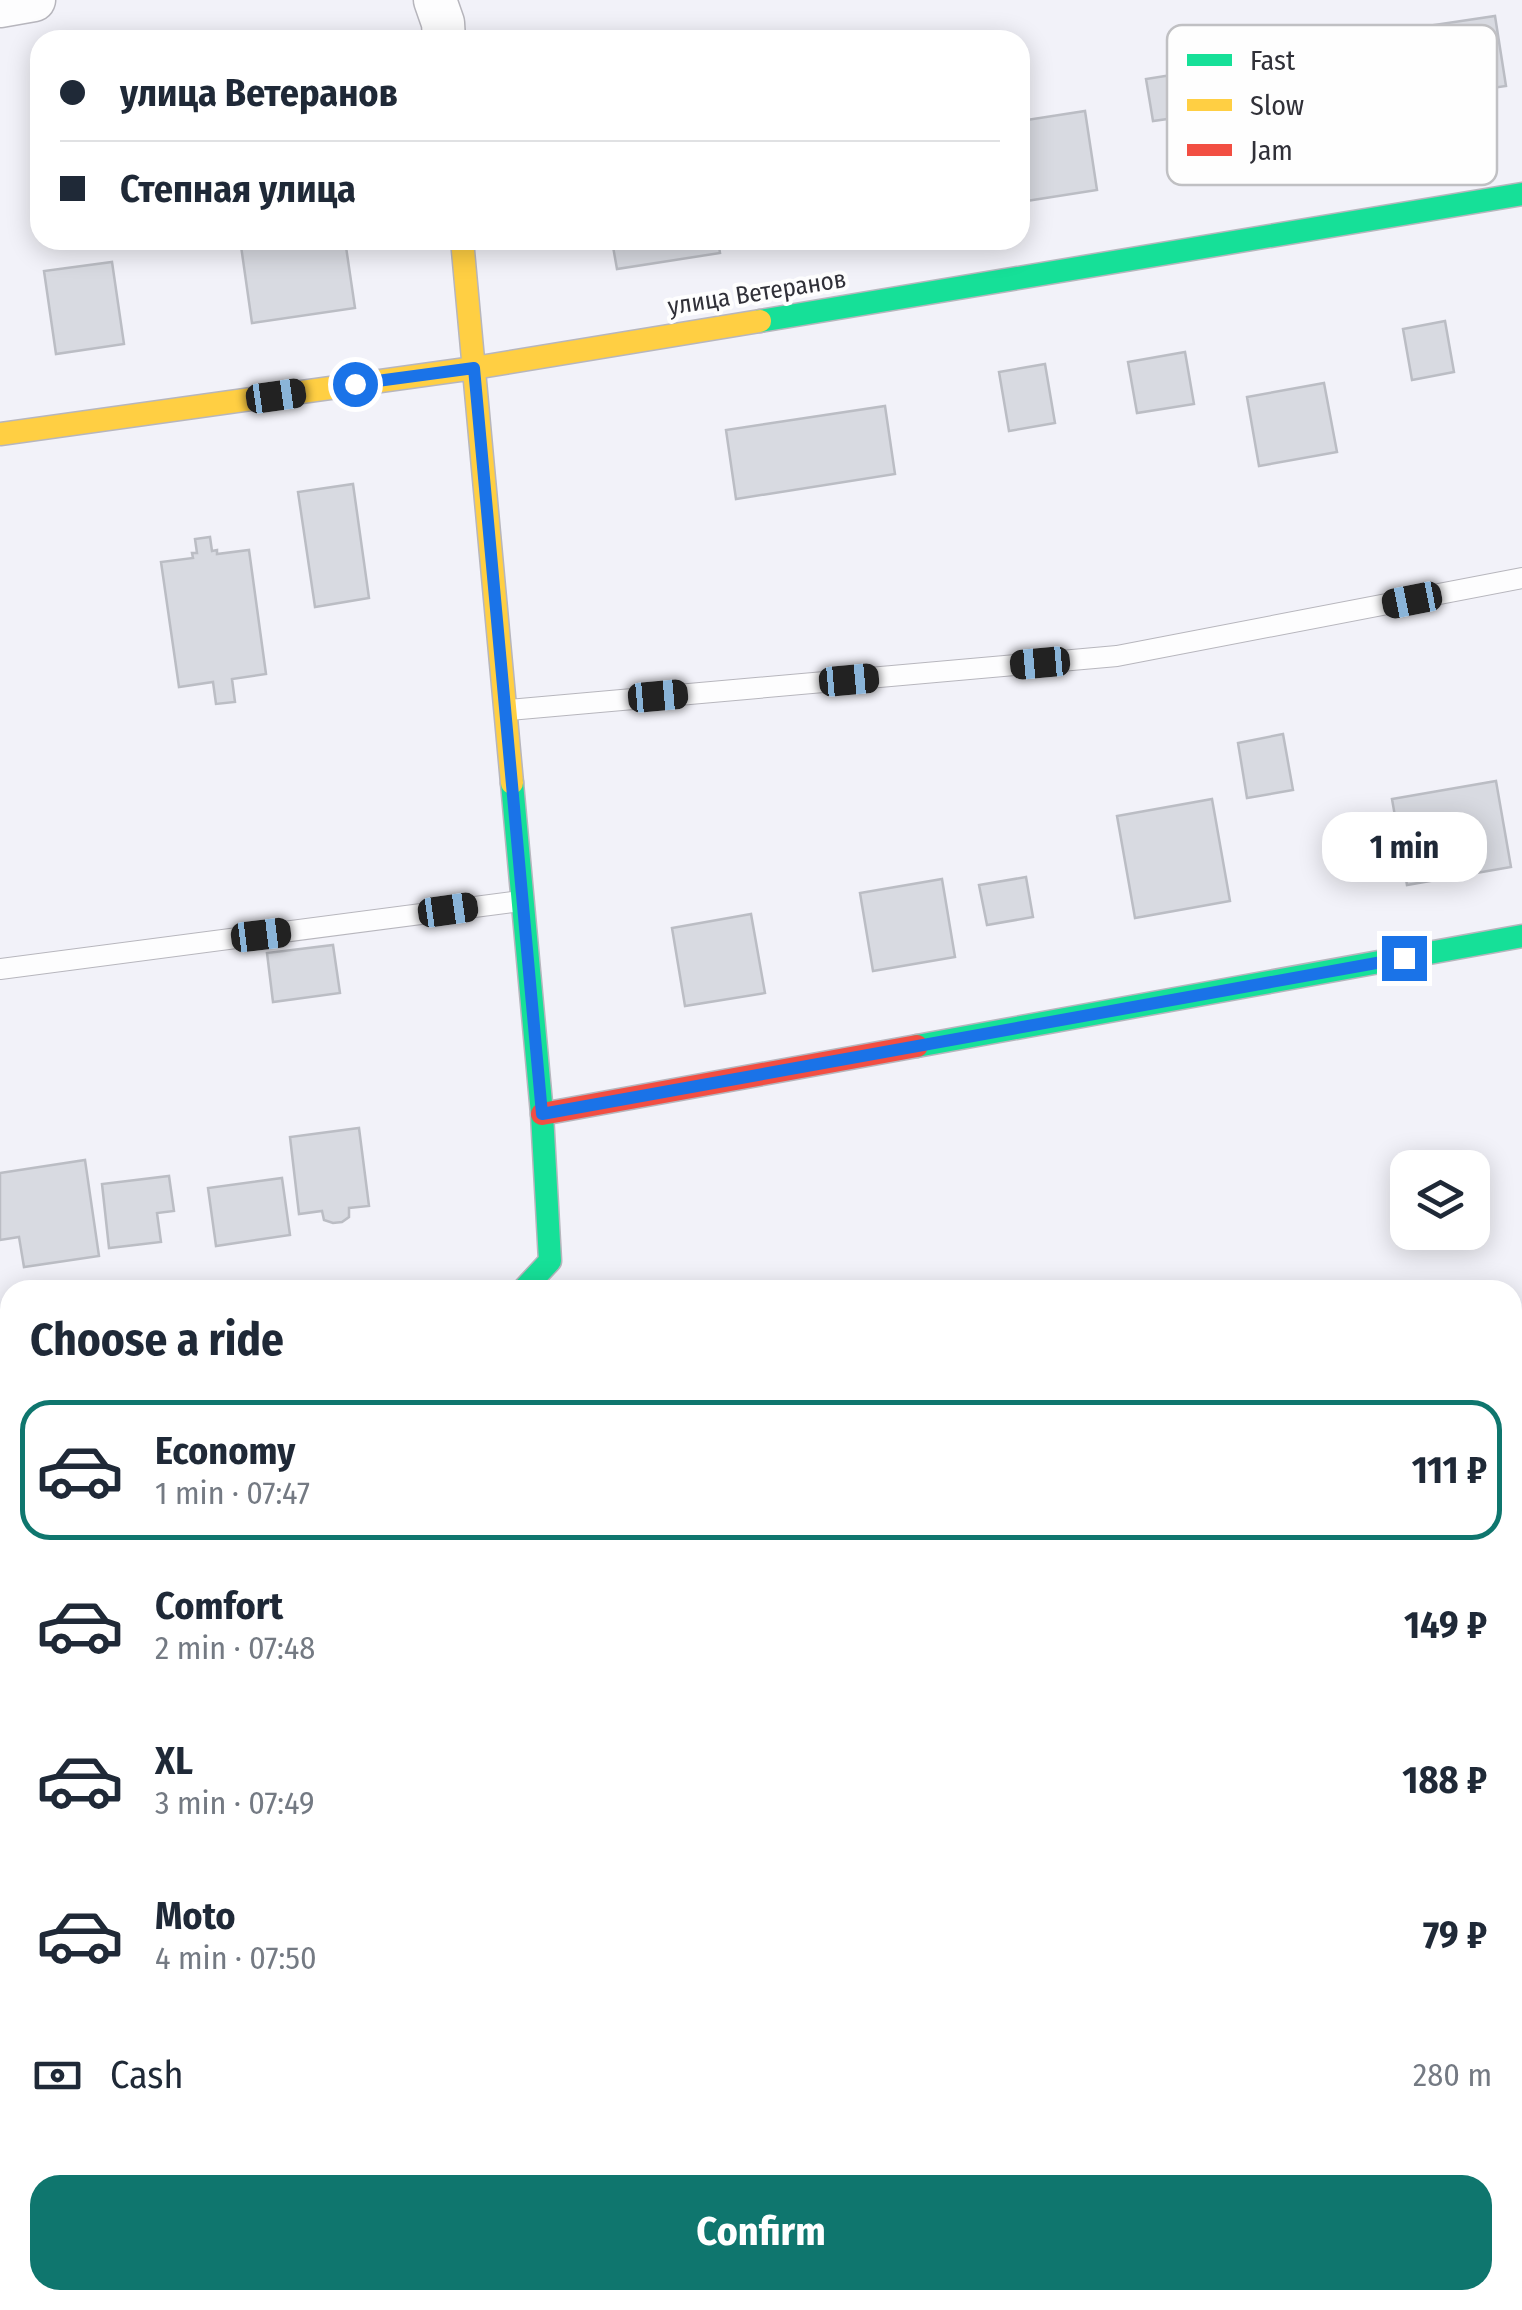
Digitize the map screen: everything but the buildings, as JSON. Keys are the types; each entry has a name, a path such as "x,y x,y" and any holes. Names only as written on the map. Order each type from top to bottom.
{"street":[{"path":"0,6 34,0"},
{"path":"435,0 443,30"},
{"name":"улица Ветеранов","path":"0,434 474,368 1522,194"},
{"path":"463,250 542,1114 550,1261 532,1280"},
{"path":"542,1114 1522,936"}],"lane":[{"path":"505,710 1117,656 1522,578"},
{"path":"0,969 522,900"}],"traffic: fast":[{"path":"760,321 1522,194"},
{"path":"512,783 542,1114 550,1261 532,1280"},
{"path":"917,1046 1522,936"}],"traffic: slow":[{"path":"463,250 512,783"},
{"path":"0,434 474,368 760,321"}],"traffic: jam":[{"path":"542,1114 917,1046"}],"route":[{"path":"355,384 474,368 542,1114 1404,958"}]}
